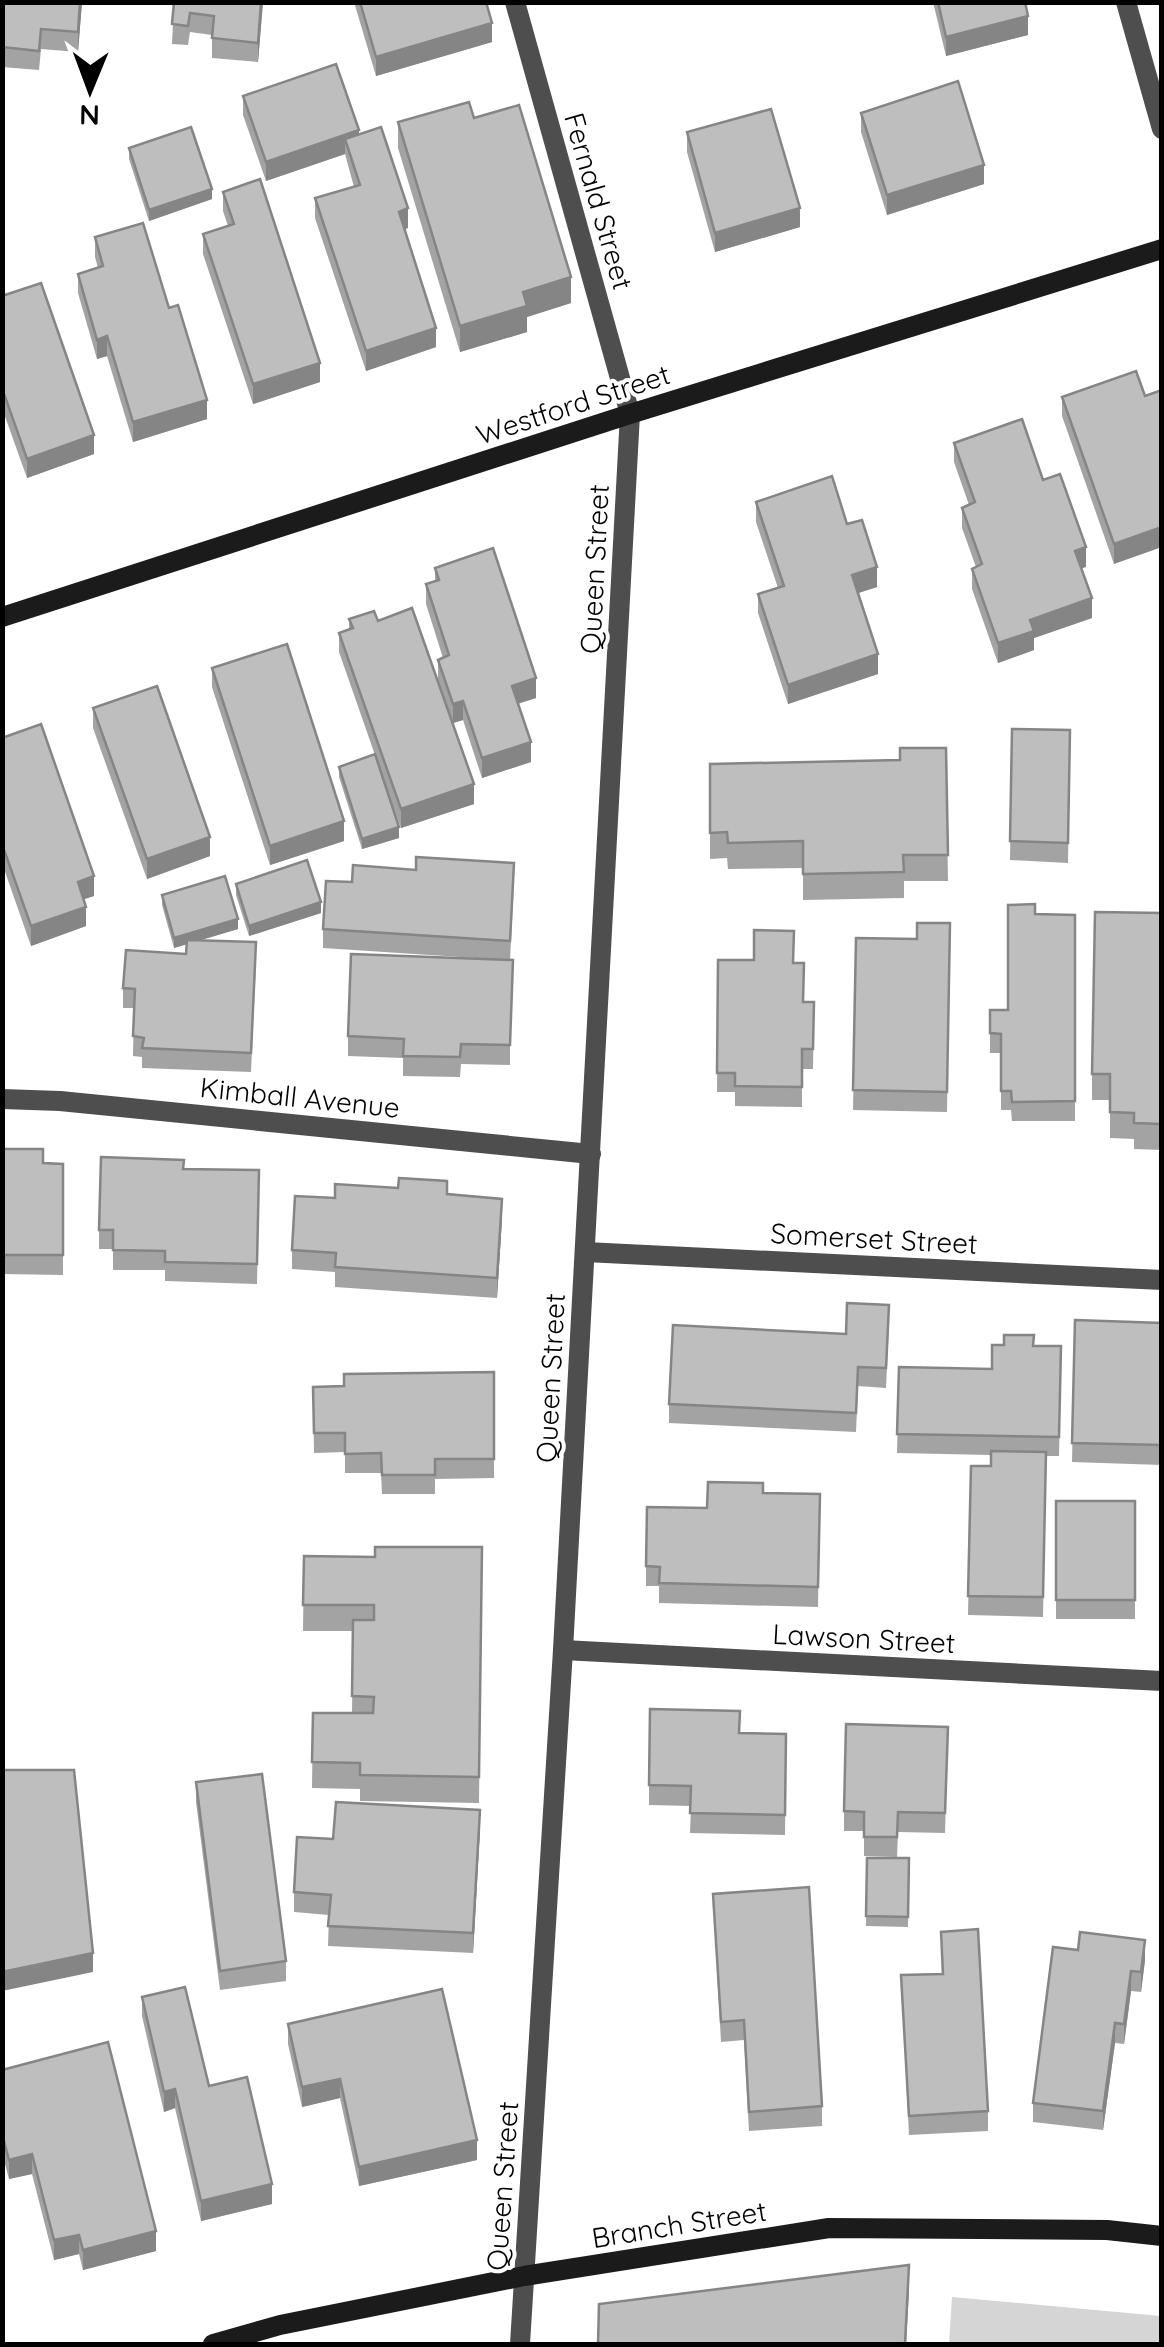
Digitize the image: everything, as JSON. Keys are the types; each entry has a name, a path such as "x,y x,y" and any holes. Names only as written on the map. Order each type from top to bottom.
{"main road":[{"name":"Westford Street","path":"2,617 630,414 1162,249"},
{"name":"Branch Street","path":"213,2344 280,2326 524,2276 830,2228 1107,2230 1162,2236"}],"street":[{"name":"Fernald Street","path":"515,2 630,414"},
{"path":"1126,2 1162,129"},
{"name":"Queen Street","path":"520,2344 563,1650 630,414"},
{"name":"Kimball Avenue","path":"2,1098 591,1154"},
{"name":"Somerset Street","path":"585,1252 1162,1280"},
{"name":"Lawson Street","path":"563,1650 1162,1681"}],"shaded area":[{"path":"952,2297 1161,2316 1161,2344 949,2344"}],"building":[{"path":"2,2 80,2 78,32 41,29 39,51 2,47"},
{"path":"174,2 261,2 258,43 212,38 214,16 190,13 188,26 172,24"},
{"path":"360,2 486,2 492,23 376,57"},
{"path":"938,2 1025,2 1028,16 946,37"},
{"path":"336,64 359,130 266,162 243,96"},
{"path":"958,81 984,165 887,195 861,113"},
{"path":"469,102 474,118 519,105 571,277 523,292 527,306 460,326 398,122"},
{"path":"771,109 800,208 715,233 687,132"},
{"path":"191,127 212,189 149,210 129,148"},
{"path":"381,127 408,208 399,212 436,328 366,351 315,198 360,185 345,139"},
{"path":"260,179 320,363 253,384 203,234 234,224 223,192"},
{"path":"143,223 169,308 178,305 207,400 133,422 107,336 97,340 78,274 103,266 95,237"},
{"path":"41,283 94,435 27,459 2,388 2,296"},
{"path":"1136,371 1145,396 1162,390 1162,527 1114,544 1062,397"},
{"path":"1022,419 1043,480 1060,474 1086,547 1075,551 1092,598 1030,620 1034,631 998,643 972,569 982,564 962,508 975,502 954,443"},
{"path":"832,476 847,524 862,520 877,567 852,575 878,654 788,685 758,594 784,586 756,502"},
{"path":"493,548 536,678 512,686 531,742 482,758 463,701 453,704 438,660 449,655 426,584 439,580 435,568"},
{"path":"412,608 474,784 401,809 339,633 353,628 349,619 374,611 378,621"},
{"path":"287,644 344,821 270,846 212,668"},
{"path":"157,686 210,837 147,859 93,708"},
{"path":"41,724 94,876 78,882 86,907 31,926 2,844 2,738"},
{"path":"1012,729 1070,730 1068,843 1010,841"},
{"path":"900,748 946,748 948,855 903,855 904,872 803,874 803,841 728,843 727,832 710,833 710,764 900,760"},
{"path":"375,754 399,827 362,839 339,767"},
{"path":"416,857 514,863 510,941 323,929 326,881 352,882 353,865 416,870"},
{"path":"307,860 321,902 249,926 236,884"},
{"path":"225,876 238,919 174,938 162,895"},
{"path":"1035,904 1035,914 1075,915 1075,1101 1012,1102 1011,1091 1001,1091 1001,1034 990,1033 990,1010 1008,1010 1008,905"},
{"path":"1095,912 1162,913 1162,1124 1134,1123 1134,1113 1110,1112 1110,1074 1092,1074"},
{"path":"917,923 950,923 947,1092 853,1090 856,938 917,939"},
{"path":"754,930 794,931 793,963 804,963 803,1002 814,1002 813,1049 802,1049 802,1087 735,1086 735,1073 717,1073 718,960 754,960"},
{"path":"187,940 256,942 251,1053 142,1048 144,1038 133,1036 135,989 123,988 126,950 186,954"},
{"path":"351,954 513,960 510,1045 461,1044 460,1057 403,1056 404,1039 348,1036"},
{"path":"2,1149 43,1149 43,1163 63,1164 63,1255 2,1255"},
{"path":"101,1157 184,1160 183,1169 259,1170 257,1264 165,1262 165,1251 113,1250 113,1230 99,1230"},
{"path":"399,1178 447,1181 447,1194 502,1199 497,1278 335,1267 336,1253 292,1250 295,1196 335,1198 335,1184 398,1188"},
{"path":"847,1303 889,1305 886,1368 858,1367 856,1413 669,1404 673,1325 846,1334"},
{"path":"1075,1320 1162,1323 1162,1445 1072,1443"},
{"path":"1004,1335 1034,1335 1033,1346 1061,1346 1059,1437 897,1434 899,1367 992,1369 992,1345 1004,1345"},
{"path":"494,1372 494,1459 435,1459 435,1475 382,1475 381,1453 345,1454 345,1433 314,1433 313,1387 344,1386 344,1374"},
{"path":"991,1451 1046,1452 1043,1597 968,1596 971,1466 991,1466"},
{"path":"708,1482 763,1483 763,1493 820,1494 818,1587 659,1583 660,1567 646,1566 647,1507 707,1508"},
{"path":"1056,1501 1135,1501 1135,1600 1056,1600"},
{"path":"375,1547 482,1547 479,1777 360,1775 360,1763 312,1762 313,1713 373,1713 374,1697 352,1696 353,1620 374,1620 374,1605 303,1605 304,1556 375,1557"},
{"path":"650,1709 740,1711 739,1733 786,1734 785,1815 690,1813 691,1786 649,1785"},
{"path":"846,1724 948,1727 945,1813 898,1812 897,1837 864,1837 864,1812 844,1811"},
{"path":"2,1770 74,1770 93,1953 2,1972"},
{"path":"262,1774 286,1961 220,1971 196,1782"},
{"path":"336,1802 480,1810 473,1933 328,1926 331,1895 294,1892 297,1837 333,1839"},
{"path":"867,1858 909,1858 908,1917 866,1916"},
{"path":"809,1887 822,2106 749,2112 744,2020 721,2022 713,1894"},
{"path":"978,1929 988,2111 909,2116 901,1975 943,1974 941,1932"},
{"path":"1080,1932 1145,1940 1141,1972 1131,1971 1124,2024 1115,2023 1103,2111 1033,2103 1053,1947 1078,1950"},
{"path":"185,1987 209,2086 247,2077 272,2184 201,2201 175,2089 164,2092 142,1997"},
{"path":"442,1989 477,2140 359,2167 340,2079 302,2087 288,2024"},
{"path":"108,2042 156,2231 83,2250 79,2235 54,2240 32,2154 9,2160 2,2134 2,2070"},
{"path":"909,2265 905,2344 598,2344 599,2304"}]}
